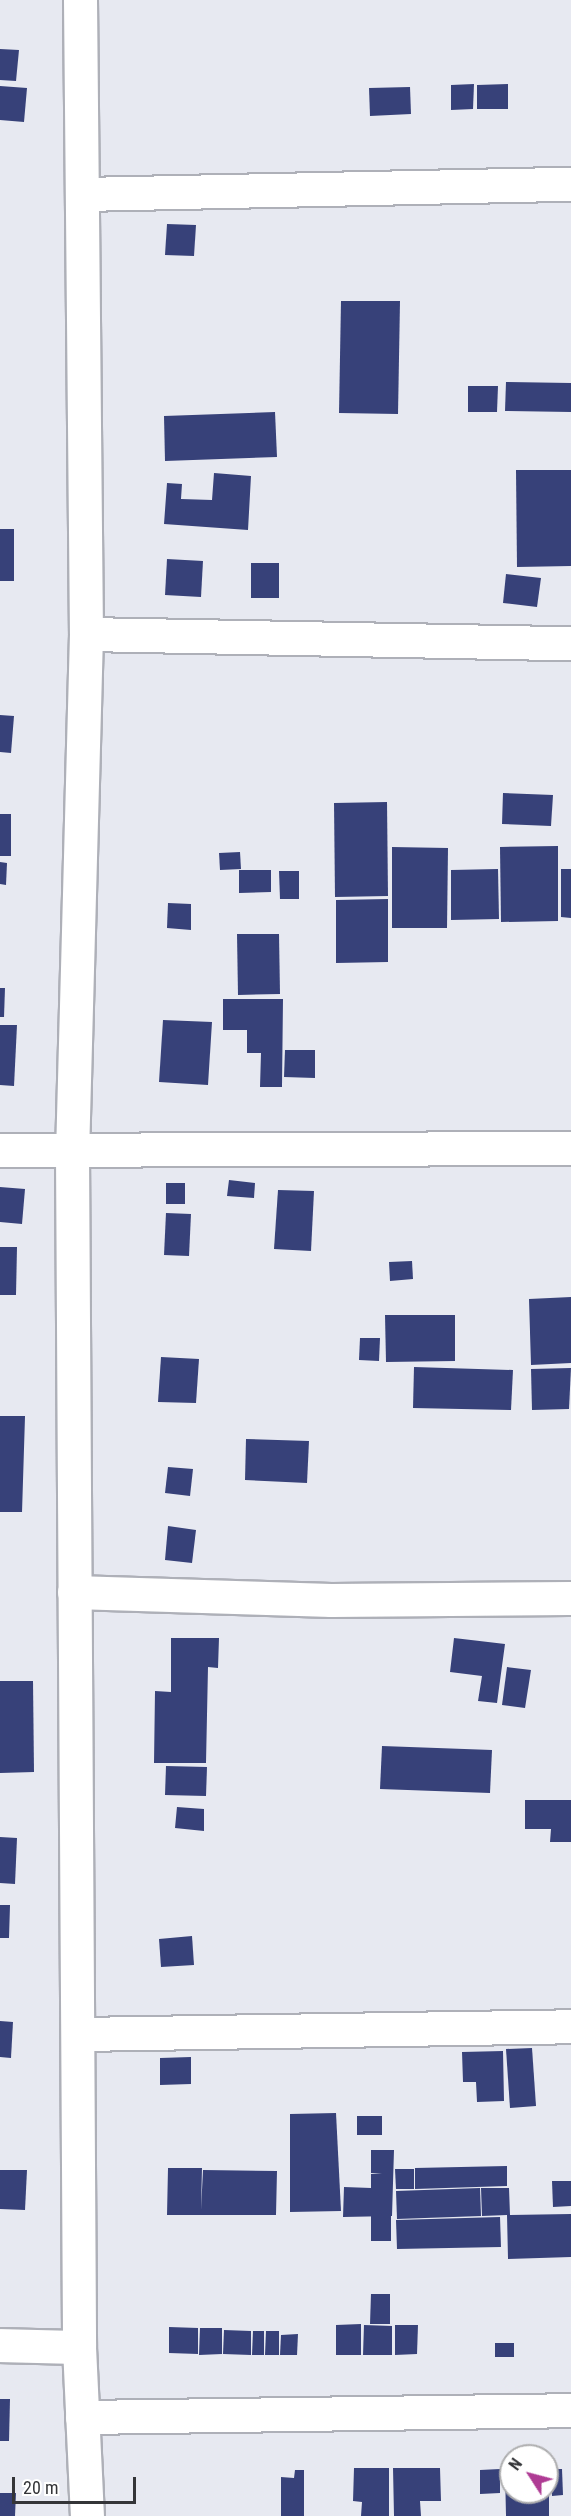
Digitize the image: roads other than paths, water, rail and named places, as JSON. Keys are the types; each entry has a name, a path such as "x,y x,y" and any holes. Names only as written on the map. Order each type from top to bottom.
{"street":[{"path":"80,0 86,634 72,1154 78,2347 87,2516"},
{"path":"82,194 571,183"},
{"path":"86,634 571,643"},
{"path":"0,1150 72,1154 571,1148"},
{"path":"75,1592 331,1600 571,1598"},
{"path":"78,2034 571,2026"},
{"path":"0,2345 78,2347"},
{"path":"82,2417 571,2410"}]}
